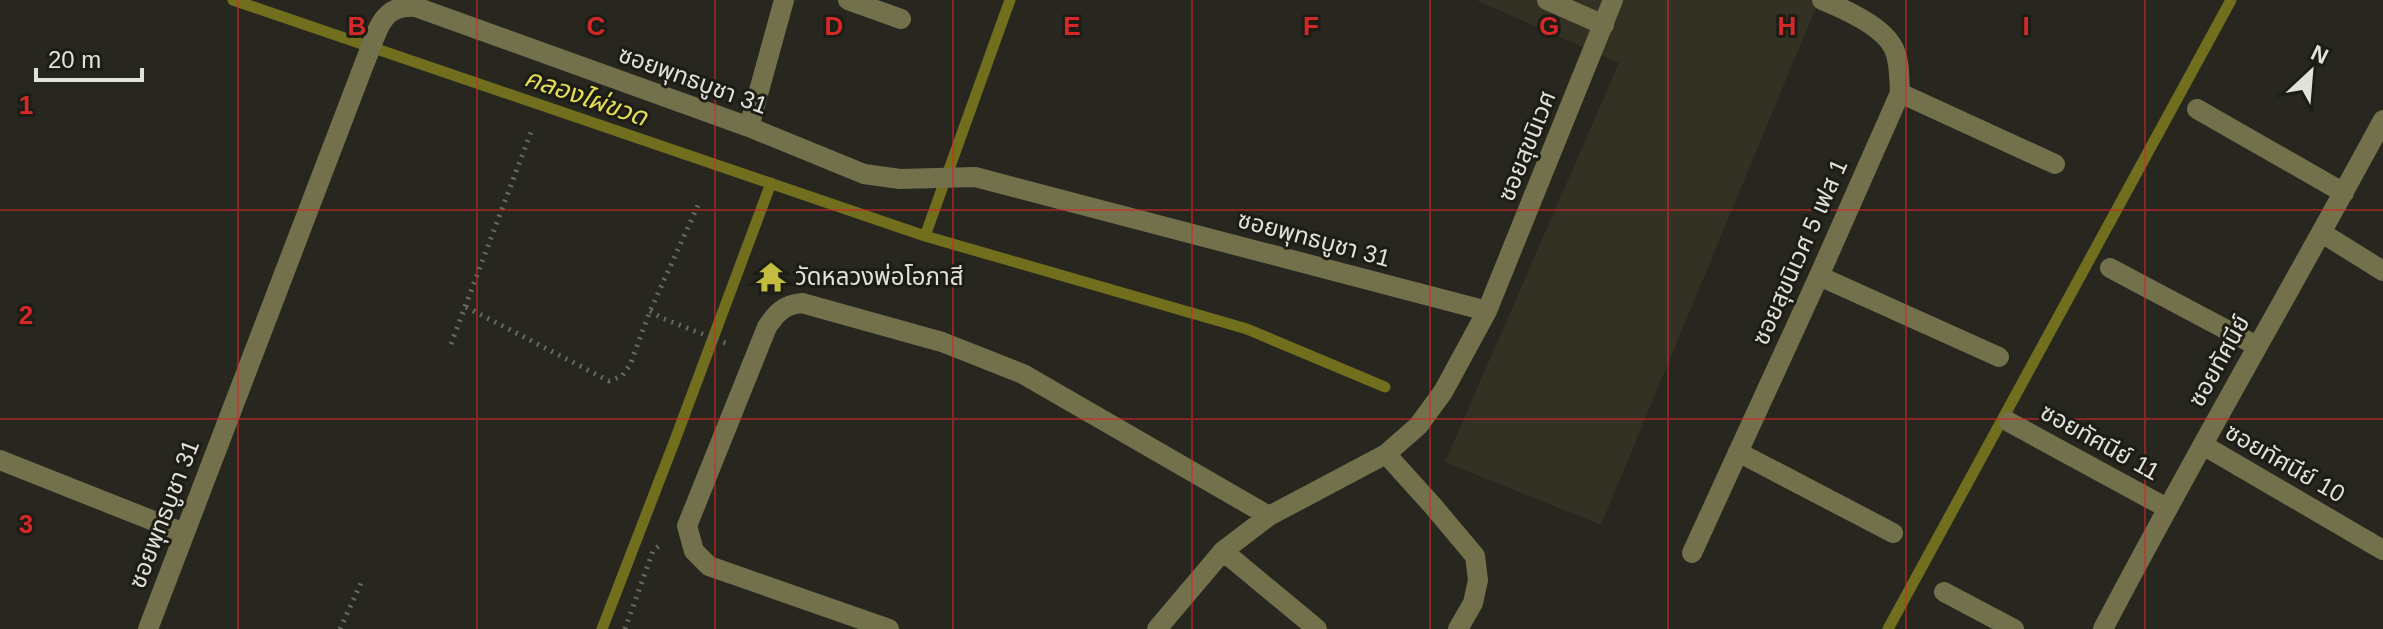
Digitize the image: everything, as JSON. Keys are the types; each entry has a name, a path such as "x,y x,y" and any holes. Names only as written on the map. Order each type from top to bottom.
{"street":[{"path":"749,127 784,0"},
{"path":"848,0 901,19"},
{"path":"1547,0 1604,25"},
{"name":"ซอยสุขนิเวศ","path":"1157,629 1223,551 1269,516 1386,454 1418,426 1443,392 1487,311 1613,0"},
{"path":"1822,0 1876,27 1894,47 1900,93 2055,164"},
{"name":"ซอยพุทธบูชา 31","path":"148,629 365,62 387,13 400,3 749,127 864,174 900,179 975,177 1487,311"},
{"name":"ซอยสุขนิเวศ 5 เฟส 1","path":"1692,553 1900,93"},
{"path":"2197,109 2344,193"},
{"name":"ซอยทัศนีย์","path":"2103,629 2383,120"},
{"path":"2322,233 2383,271"},
{"path":"2110,268 2257,346"},
{"path":"1819,276 1999,357"},
{"path":"889,629 709,566 694,551 687,526 767,327 787,304 802,303 942,342 1023,374 1269,516"},
{"name":"ซอยทัศนีย์ 11","path":"2009,422 2167,508"},
{"name":"ซอยทัศนีย์ 10","path":"2203,445 2383,550"},
{"path":"1738,452 1893,533"},
{"path":"1386,454 1475,556 1478,580 1473,603 1458,629"},
{"path":"0,460 184,533"},
{"path":"1223,551 1317,629"},
{"path":"1944,592 2014,629"}],"path":[{"path":"451,344 531,132"},
{"path":"466,307 609,381 622,376 630,365 650,311 700,201"},
{"path":"650,311 723,342"},
{"path":"625,629 653,551 687,526"},
{"path":"340,629 361,583"}],"shaded area":[{"path":"1476,0 1819,0 1601,525 1445,462 1619,63"}],"waterway":[{"name":"คลองไผ่ขวด","path":"233,0 925,236 1247,329 1385,387"},
{"path":"925,236 1010,0"},
{"path":"1888,629 2231,0"},
{"path":"602,629 771,183"}],"place":[{"name":"วัดหลวงพ่อโอภาสี","path":"771,277"}]}
